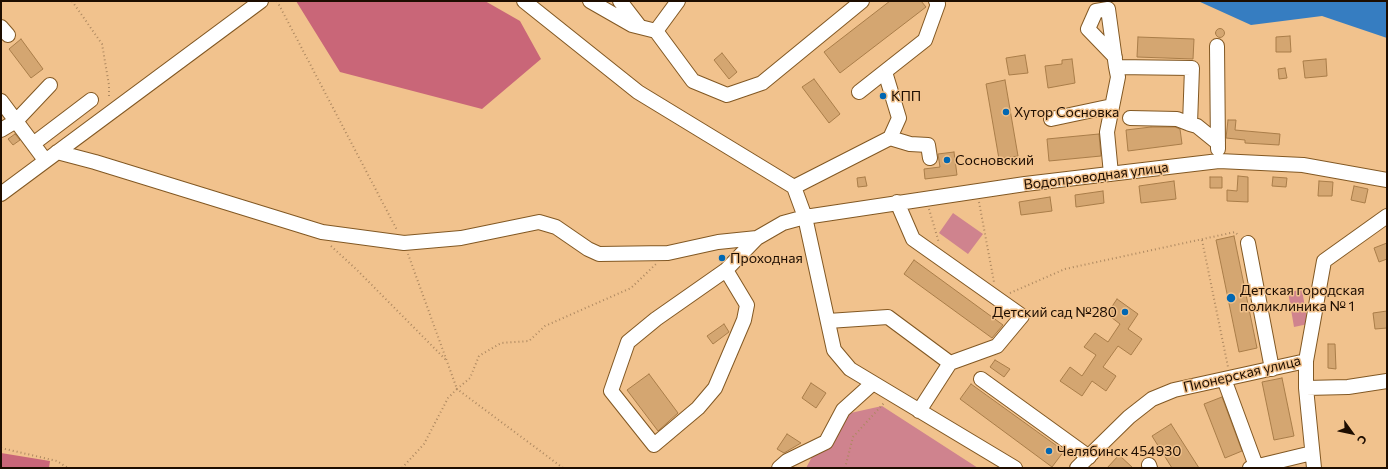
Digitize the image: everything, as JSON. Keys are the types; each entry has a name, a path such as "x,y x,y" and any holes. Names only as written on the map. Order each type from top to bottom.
{"street":[{"path":"1,194 261,1"},
{"path":"524,1 638,92 794,187 805,217 834,350 850,370 1015,468"},
{"path":"590,1 632,26 656,31 693,81 727,95 762,83 862,1"},
{"path":"620,1 640,27"},
{"path":"656,31 678,1"},
{"path":"859,92 925,40 938,4 936,1"},
{"path":"1217,46 1218,161"},
{"path":"1110,174 1107,132 1118,77 1116,62 1192,68 1190,124"},
{"path":"794,187 890,138 899,118 885,72"},
{"path":"1,130 16,121 50,85"},
{"path":"33,144 91,100"},
{"path":"1,101 45,160"},
{"path":"1051,119 1112,106"},
{"path":"1130,118 1177,118 1197,126 1218,143"},
{"path":"890,138 910,144 928,145 930,158"},
{"path":"57,152 95,162 322,232 404,243 461,238 539,222 556,226 588,249 599,254 668,253 718,242 757,238"},
{"name":"Водопроводная улица","path":"757,238 783,223 805,217 977,191 1218,161 1303,165 1387,180"},
{"path":"897,202 913,239 1022,316 997,346 950,363 919,410"},
{"name":"Пионерская улица","path":"1077,468 1124,422 1152,399 1174,390 1306,361 1324,261 1387,216"},
{"path":"726,270 747,304 744,320 715,388 698,408 654,445 611,391 628,342 656,319 726,270 757,238"},
{"path":"1248,243 1272,369"},
{"path":"828,321 888,317 950,363"},
{"path":"1306,361 1306,388 1314,468"},
{"path":"1227,378 1253,467 1312,453"},
{"path":"980,379 1089,457"},
{"path":"1306,388 1348,387 1387,381"},
{"path":"780,468 787,461 826,442 843,410 873,384"}],"path":[{"path":"72,1 102,44 109,84 110,112"},
{"path":"277,1 404,243 457,389 563,468"},
{"path":"977,191 997,298 1066,269 1202,239 1235,232 1248,243"},
{"path":"926,198 943,260"},
{"path":"1202,239 1227,378"},
{"path":"327,242 357,270 448,362"},
{"path":"402,468 424,444 448,398 470,378 479,356 501,343 529,341 545,326 631,288 668,253"},
{"path":"845,468 853,437 871,415 892,395"},
{"path":"1,448 57,461 68,468"}],"shaded area":[{"path":"296,1 485,1 520,21 541,59 482,109 340,72"},
{"path":"953,213 983,234 968,254 939,233"},
{"path":"1302,290 1308,324 1294,327 1288,292"},
{"path":"882,406 978,468 806,468 819,444 846,414"},
{"path":"1,453 50,461 49,468 1,468"}],"water":[{"path":"1198,1 1387,1 1387,38 1322,16 1251,25"}],"building":[{"path":"890,1 921,1 926,7 840,73 824,52"},
{"path":"1220,28 1225,33 1220,38 1215,33"},
{"path":"1290,36 1291,52 1276,52 1276,37"},
{"path":"1138,37 1194,39 1193,59 1137,57"},
{"path":"21,39 43,69 31,78 9,49"},
{"path":"722,53 737,72 729,79 714,60"},
{"path":"1025,55 1028,73 1009,75 1006,58"},
{"path":"1072,59 1075,83 1048,88 1045,66 1062,64 1062,60"},
{"path":"1326,59 1327,76 1305,78 1303,61"},
{"path":"1285,68 1287,78 1279,79 1278,69"},
{"path":"814,79 840,114 829,123 802,87"},
{"path":"1005,80 1018,156 999,159 986,84"},
{"path":"1228,120 1236,120 1235,130 1280,134 1279,145 1245,143 1245,140 1226,138"},
{"path":"1151,127 1175,127 1180,129 1182,144 1128,151 1126,130"},
{"path":"15,134 20,140 13,145 8,139"},
{"path":"1099,134 1101,156 1049,161 1047,139"},
{"name":"Сосновский","path":"954,152 957,175 925,179 924,169 940,167 938,154"},
{"path":"1238,176 1248,177 1248,202 1227,201 1227,190 1237,191"},
{"path":"865,177 867,186 858,187 857,178"},
{"path":"1210,177 1222,177 1222,188 1210,188"},
{"path":"1273,177 1287,178 1286,187 1272,186"},
{"path":"1174,181 1176,199 1141,203 1139,186"},
{"path":"1319,181 1333,182 1332,196 1318,196"},
{"path":"1354,186 1368,189 1365,203 1351,200"},
{"path":"1103,191 1104,203 1076,207 1075,195"},
{"path":"1050,197 1052,211 1021,215 1019,202"},
{"path":"1234,236 1257,348 1239,352 1216,240"},
{"path":"1387,243 1387,259 1379,262 1374,248"},
{"path":"914,260 1003,325 992,338 904,274"},
{"path":"1117,299 1138,314 1128,329 1142,339 1131,355 1118,346 1103,367 1116,376 1106,391 1092,381 1082,396 1060,381 1070,367 1082,376 1096,355 1084,347 1095,333 1108,342 1120,324 1107,314"},
{"path":"1387,311 1387,328 1375,329 1373,313"},
{"path":"724,324 729,332 713,344 707,336"},
{"path":"1328,344 1335,344 1336,369 1328,368"},
{"path":"995,360 1010,369 1004,377 990,367"},
{"path":"649,374 678,413 658,431 627,390"},
{"path":"1282,378 1294,436 1274,440 1262,382"},
{"path":"811,383 826,393 816,408 802,398"},
{"path":"971,384 1064,451 1052,467 960,399"},
{"path":"1222,397 1242,451 1225,458 1204,404"},
{"path":"1171,424 1199,468 1172,468 1152,436"},
{"path":"787,434 801,443 784,453 777,449"},
{"path":"1119,455 1133,468 1107,468"}],"place":[{"name":"КПП","path":"883,96"},
{"name":"Хутор Сосновка","path":"1006,112"},
{"name":"Сосновский","path":"947,160"},
{"name":"Проходная","path":"722,258"},
{"name":"Детская городская поликлиника № 1","path":"1231,298"},
{"name":"Детский сад №280","path":"1125,312"},
{"name":"Челябинск 454930","path":"1049,451"}]}
